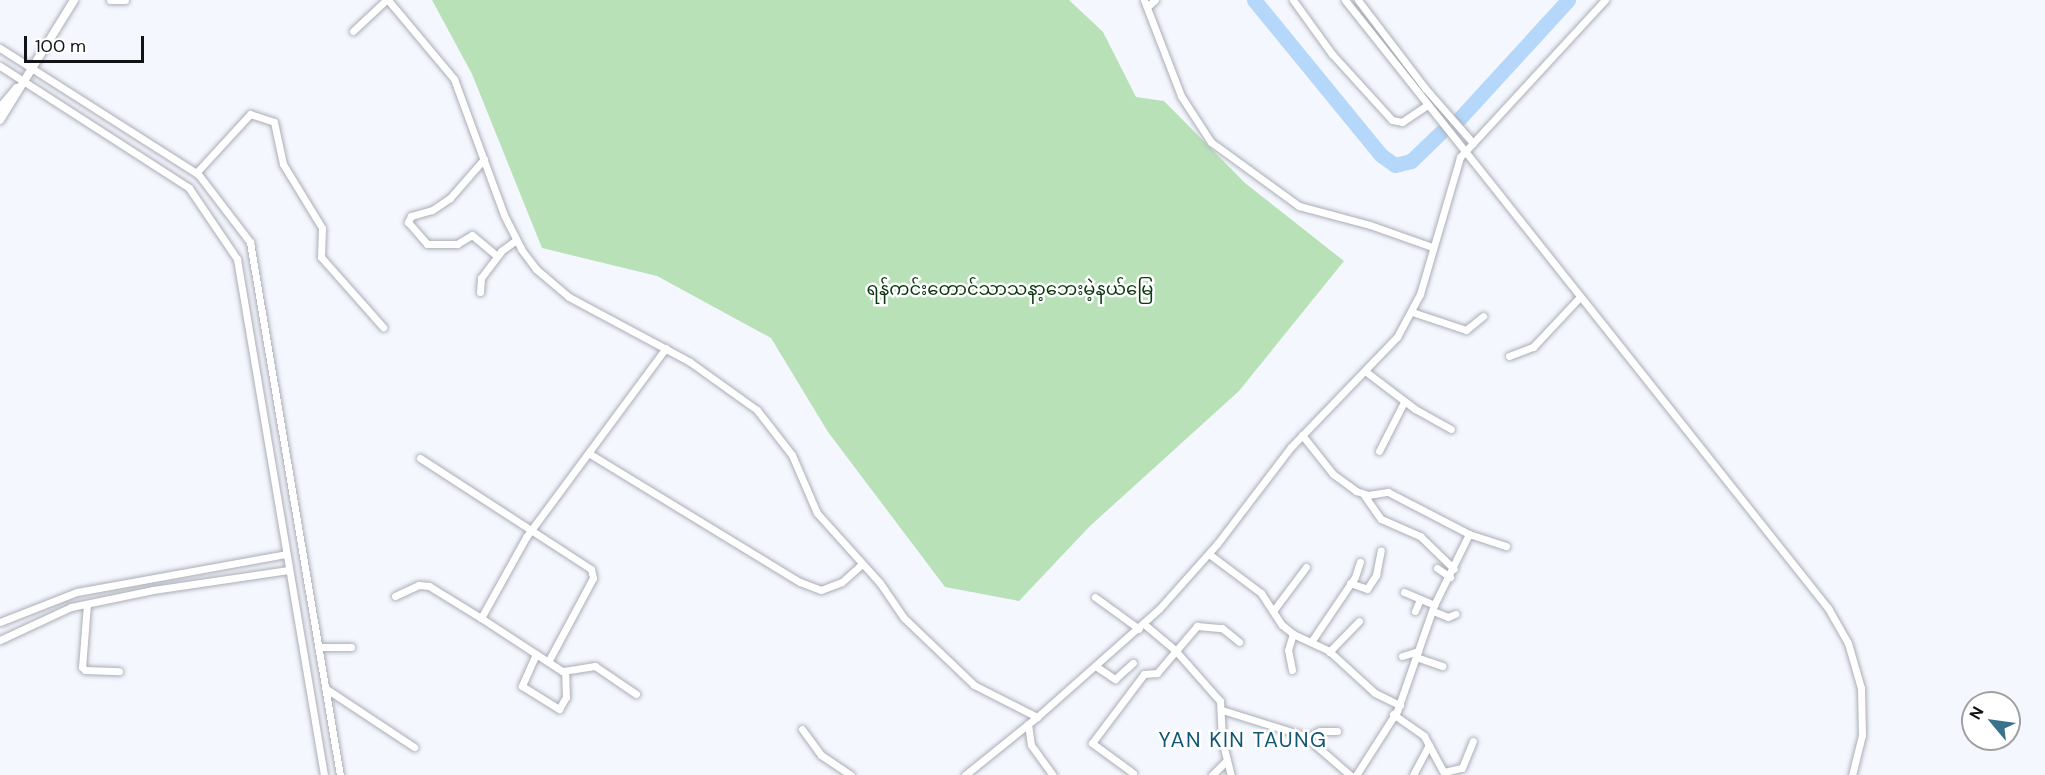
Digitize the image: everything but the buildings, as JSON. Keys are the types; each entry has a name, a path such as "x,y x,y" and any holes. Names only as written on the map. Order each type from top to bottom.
{"street":[{"path":"0,120 21,82 74,0"},
{"path":"110,0 125,0"},
{"path":"353,31 387,0 454,79 516,240 536,269 569,297 666,348 721,382 770,424 792,455 818,513 909,624 960,674 1002,702 1037,717"},
{"path":"1155,0 1146,3 1181,96 1211,142 1299,206 1370,225 1432,247"},
{"path":"1293,0 1332,54 1392,120 1402,122 1427,105"},
{"path":"1345,0 1816,592 1844,634 1858,674 1863,714 1852,775"},
{"path":"1358,0 1425,88 1472,144"},
{"path":"965,775 1097,667 1141,627 1209,554 1302,435 1397,337 1412,312 1452,177 1465,151 1605,0"},
{"path":"0,48 196,173 220,198 254,251 340,775"},
{"path":"0,66 21,82 189,188 237,259 324,775"},
{"path":"0,108 21,82"},
{"path":"196,173 243,119 257,114 271,119 276,124 280,157 322,228 321,257 383,327"},
{"path":"484,159 450,198 432,210 411,216 408,222 427,244 457,244 474,236 497,256"},
{"path":"480,292 481,278 497,256 516,240"},
{"path":"1509,356 1533,347 1580,297"},
{"path":"1412,312 1466,330 1483,316"},
{"path":"481,618 531,531 666,348"},
{"path":"1365,371 1404,402 1451,429"},
{"path":"1379,451 1404,402"},
{"path":"1302,435 1333,474 1364,495 1381,519 1420,536 1454,569"},
{"path":"590,454 800,582 821,590 842,582 862,564"},
{"path":"420,458 593,573 548,662"},
{"path":"1364,495 1388,492 1469,534 1506,546"},
{"path":"1356,775 1400,705 1434,608 1469,534"},
{"path":"1350,583 1367,589 1376,575 1381,550"},
{"path":"1209,554 1261,593 1293,634 1329,652 1375,693 1400,705"},
{"path":"0,622 77,592 286,555"},
{"path":"1311,642 1350,583 1360,562"},
{"path":"1273,611 1306,567"},
{"path":"1437,568 1450,577"},
{"path":"0,640 44,616 87,604 289,569"},
{"path":"395,596 419,585 429,586 565,672 595,666 636,694"},
{"path":"1404,592 1420,599 1448,617 1455,614"},
{"path":"1095,597 1175,650 1214,692 1222,710 1227,760 1231,775"},
{"path":"1414,611 1420,599"},
{"path":"87,604 82,666 85,670 119,670"},
{"path":"1329,652 1359,621"},
{"path":"1133,773 1092,743 1144,674 1157,673 1175,650 1202,625 1222,628 1239,642"},
{"path":"1292,670 1288,650 1293,634"},
{"path":"318,647 351,647"},
{"path":"536,654 522,686 559,709 566,697 565,672"},
{"path":"1402,656 1417,654 1442,666"},
{"path":"1097,667 1115,679 1133,663"},
{"path":"325,688 414,747"},
{"path":"1222,710 1290,728 1308,737 1350,775"},
{"path":"1393,714 1421,734 1444,774 1462,768 1473,741"},
{"path":"1028,724 1031,745 1053,775"},
{"path":"802,729 821,755 851,775"},
{"path":"1308,737 1320,731 1337,730"},
{"path":"1413,775 1429,746"},
{"path":"1212,775 1227,760"}],"green space":[{"name":"ရန်ကင်းတောင်သာသနာ့ဘေးမဲ့နယ်မြေ","path":"432,0 1069,0 1103,32 1136,97 1164,101 1245,183 1344,261 1239,391 1090,526 1019,601 945,587 828,432 771,338 657,276 542,248 472,74"}],"waterway":[{"path":"1254,0 1381,155 1395,165 1411,161 1441,132"},
{"path":"1460,118 1568,0"}],"district":[{"name":"YAN KIN TAUNG","path":"1243,740"}]}
